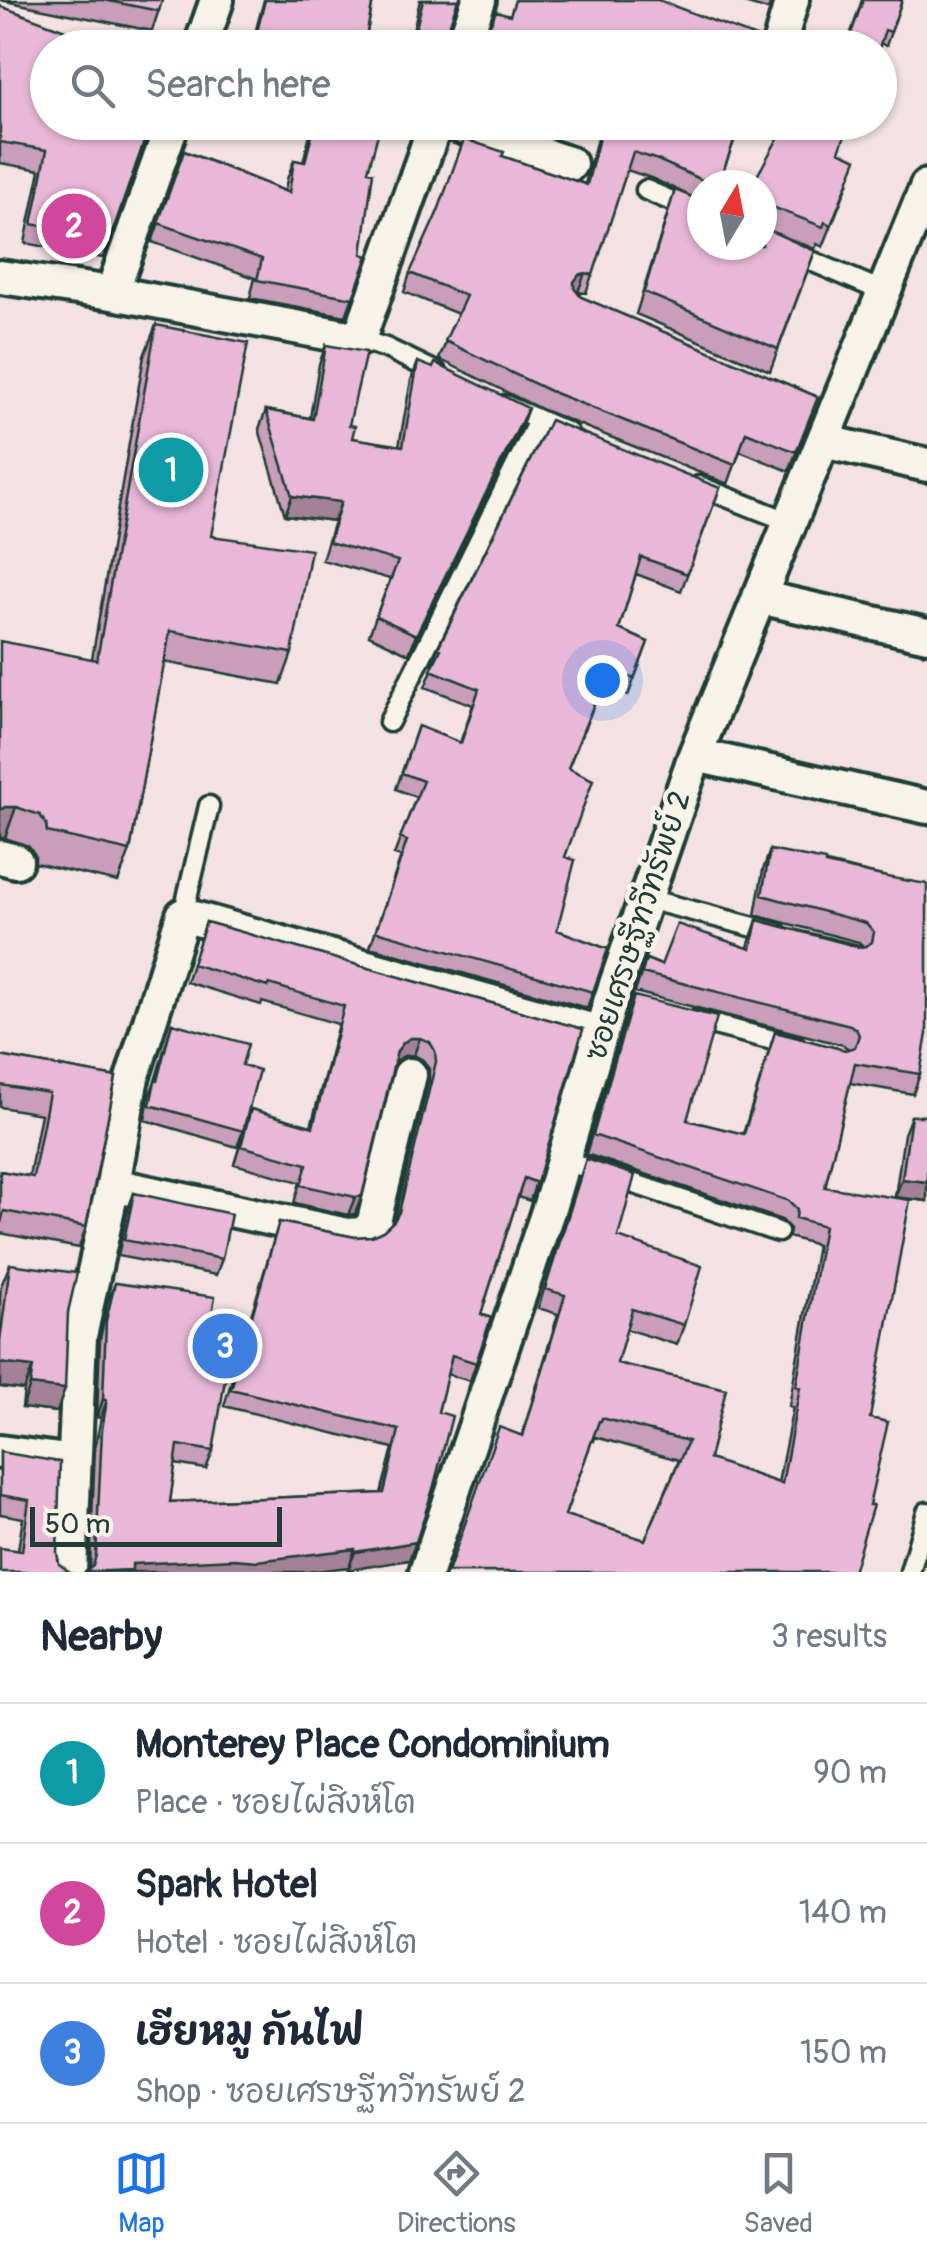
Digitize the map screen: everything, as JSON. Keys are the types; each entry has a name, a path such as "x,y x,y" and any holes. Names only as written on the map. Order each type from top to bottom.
{"street":[{"path":"206,30 217,0"},
{"path":"468,30 479,0"},
{"path":"783,30 792,0"},
{"path":"112,293 167,140"},
{"path":"0,277 112,293 359,339 430,140"},
{"path":"500,140 570,164"},
{"name":"ซอยเศรษฐีทวีทรัพย์ 2","path":"426,1572 550,1204 601,1033 620,1002 647,899 695,755 790,522 825,419 884,292 927,186"},
{"path":"825,419 927,465"},
{"path":"759,597 927,635"},
{"path":"695,755 927,807"},
{"path":"70,1572 80,1336 132,1082 183,915 601,1033"},
{"path":"113,1185 347,1235 363,1234 373,1225 410,1075"},
{"path":"94,1076 132,1082"},
{"path":"0,1452 74,1462"}],"lane":[{"path":"646,190 687,208"},
{"path":"777,246 884,292"},
{"path":"359,339 454,380"},
{"path":"488,397 592,443"},
{"path":"389,722 538,421"},
{"path":"682,479 790,522"},
{"path":"183,915 209,806"},
{"path":"647,899 798,939"},
{"path":"668,1014 821,1052"},
{"path":"562,1160 778,1232"},
{"path":"910,1572 927,1512"}],"building":[{"path":"104,0 162,0 159,11"},
{"path":"265,0 373,0 367,30 258,30"},
{"path":"423,0 458,0 449,30 416,30"},
{"path":"515,0 658,0 737,30 488,30 496,11 510,15"},
{"path":"863,0 902,0 892,30 852,30"},
{"path":"0,6 65,30 30,30 30,140 145,140 110,239 32,224 47,150 0,142"},
{"path":"310,140 376,140 368,171 373,172 362,254 368,256 353,298 257,280 262,259 158,223 184,151 289,193 294,160 305,162"},
{"path":"464,140 504,152 502,156 587,185 598,140 734,140 723,170 687,170 687,173 633,152 593,275 579,275 574,288 581,297 818,397 796,452 746,432 735,465 550,391 445,341 466,296 410,273"},
{"path":"777,140 843,140 839,151 857,159 831,225 825,222 823,227 777,209 777,170 760,170"},
{"path":"675,190 687,195 687,260 777,260 777,234 815,251 778,349 644,292"},
{"path":"156,325 248,343 211,536 311,550 292,653 170,631 130,851 47,832 40,815 16,807 0,810 0,641 97,660"},
{"path":"326,345 366,352 349,425 355,426 352,438 403,446 418,362 433,368 435,363 528,408 416,635 376,616 398,561 329,542 341,502 292,496 266,410 313,419"},
{"path":"550,420 720,488 687,574 641,557 619,629 648,642 634,679 608,669 568,768 593,780 565,857 575,860 557,930 608,949 593,992 376,931 407,841 400,838 423,781 402,773 418,726 461,743 479,689 431,670 441,649 438,648"},
{"path":"770,850 927,884 927,1034 920,1074 855,1063 825,1187 910,1200 870,1418 888,1422 869,1505 873,1505 853,1572 448,1572 499,1427 523,1436 565,1295 545,1289 586,1159 635,1175 618,1237 702,1266 684,1325 632,1309 617,1363 726,1389 709,1459 782,1484 824,1226 796,1218 797,1209 789,1201 593,1135 634,996 717,1017 687,1120 744,1134 775,1032 845,1050 855,1047 859,1035 850,1025 642,973 646,959 661,965 677,924 751,949 757,920 859,947 872,942 874,932 866,923 762,895","holes":["602,1418 688,1441 645,1540 565,1515"]},
{"path":"206,922 583,1029 537,1183 524,1178 481,1314 491,1318 476,1363 452,1355 438,1412 452,1416 416,1542 257,1561 132,1564 132,1570 85,1572 93,1566 96,1555 107,1400 103,1399 106,1321 115,1283 215,1297 202,1368 226,1374 213,1451 178,1445 170,1502 384,1493 399,1430 231,1389 279,1222 355,1237 372,1236 394,1221 436,1062 435,1051 430,1042 410,1038 397,1051 362,1196 301,1185 307,1164 241,1146 251,1109 313,1127 344,1006 192,964"},
{"path":"172,1023 248,1044 242,1065 259,1070 243,1131 150,1105"},
{"path":"0,1056 116,1077 86,1227 4,1211 0,1227 0,1171 33,1177 49,1093 0,1085"},
{"path":"911,1116 927,1116 927,1182 902,1179"},
{"path":"134,1193 231,1214 222,1259 124,1240"},
{"path":"10,1264 77,1273 68,1312 65,1389 30,1385 33,1367 0,1363"},
{"path":"0,1452 60,1462 57,1553 59,1564 70,1572 0,1572 0,1548 22,1551 29,1500 0,1495"}],"place":[{"name":"Spark Hotel","path":"74,226"},
{"name":"Monterey Place Condominium","path":"171,470"},
{"name":"เฮียหมู กันไฟ","path":"225,1346"}]}
